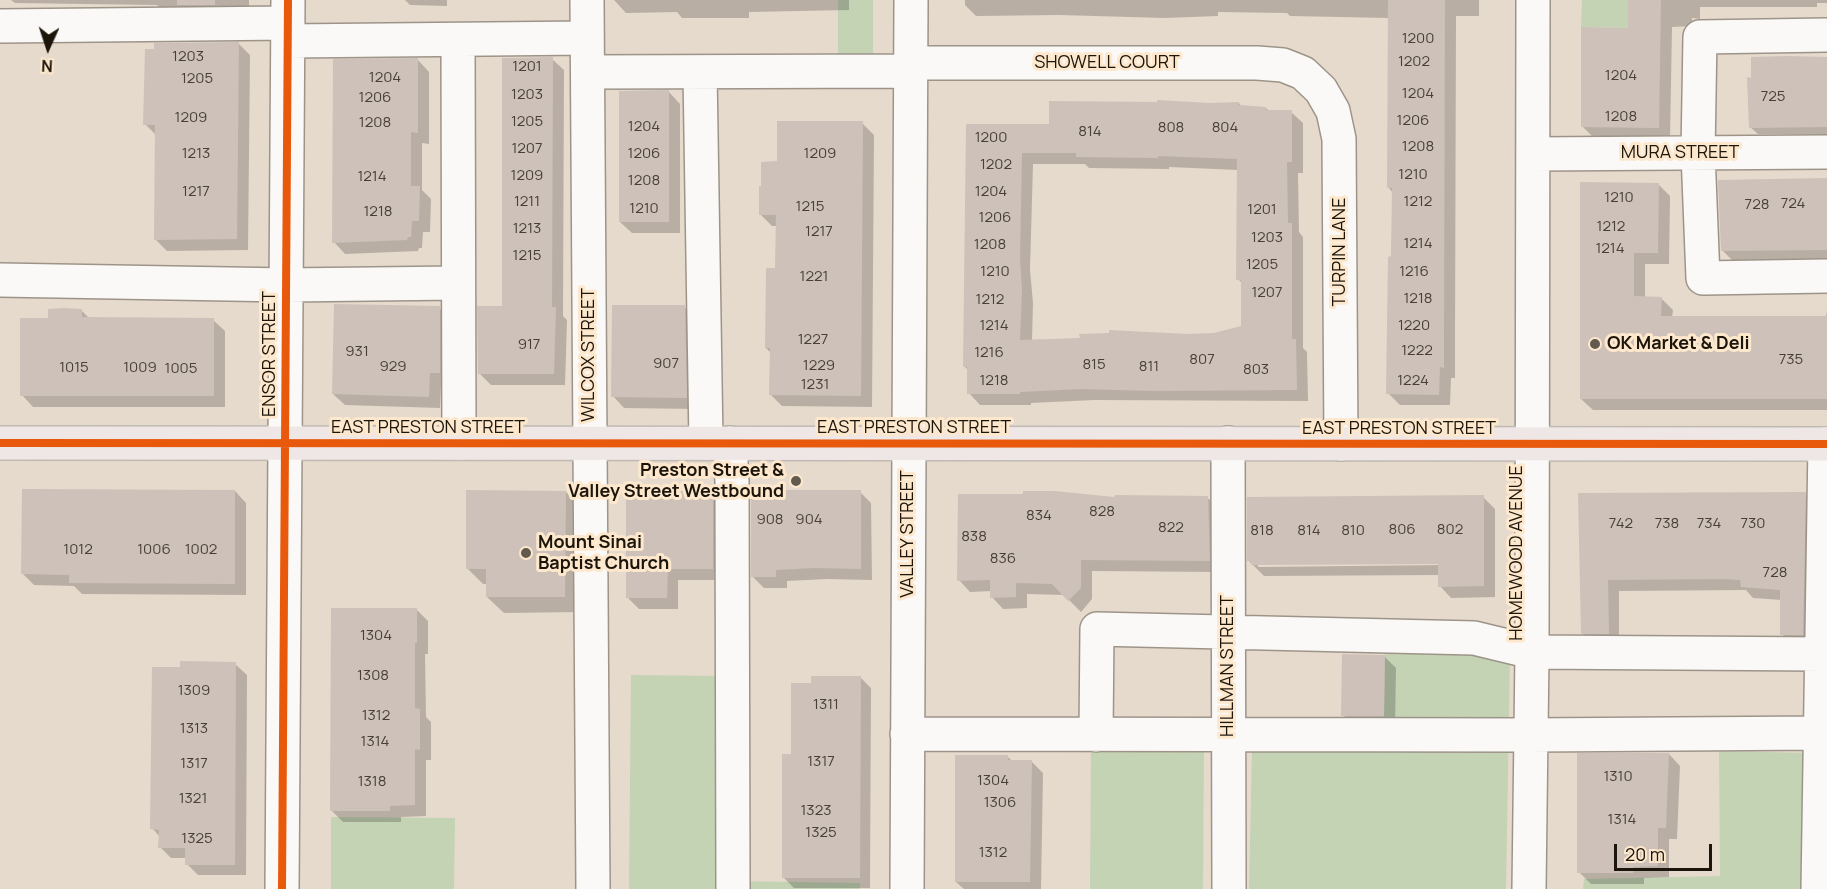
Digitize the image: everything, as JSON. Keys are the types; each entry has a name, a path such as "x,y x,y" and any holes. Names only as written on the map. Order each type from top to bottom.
{"main road":[{"name":"EAST PRESTON STREET","path":"0,443 1826,444"}],"street":[{"name":"WILCOX STREET","path":"587,0 593,889"},
{"name":"VALLEY STREET","path":"906,889 911,0"},
{"name":"HOMEWOOD AVENUE","path":"1529,889 1532,652 1533,0"},
{"path":"0,26 288,21 458,40 587,38"},
{"name":"ENSOR STREET","path":"282,889 288,21"},
{"path":"1827,35 1700,37 1698,153 1703,278 1827,276"},
{"path":"458,40 459,443"},
{"name":"SHOWELL COURT","path":"588,72 1257,63 1283,65 1303,73"},
{"path":"700,72 718,443 732,482 733,889"},
{"name":"TURPIN LANE","path":"1303,73 1322,90 1333,111 1339,139 1341,444"},
{"name":"MURA STREET","path":"1534,154 1827,152"},
{"path":"0,279 286,285 458,283"},
{"name":"HILLMAN STREET","path":"1228,443 1229,889"},
{"path":"1818,889 1825,601 1826,444"},
{"path":"1096,735 1097,629 1474,638 1532,652 1822,654"},
{"path":"907,734 1820,733"}],"green space":[{"path":"838,0 873,0 873,65 838,65"},
{"path":"1582,0 1628,0 1628,28 1581,27"},
{"path":"1385,645 1510,656 1506,889 1249,889 1252,749 1384,719"},
{"path":"631,675 729,676 728,881 860,883 860,889 629,889"},
{"path":"1091,742 1204,743 1203,889 1090,889"},
{"path":"1719,751 1810,753 1811,889 1583,889 1584,879 1720,876"},
{"path":"331,817 455,818 454,889 331,889"}],"building":[{"path":"177,0 215,0 215,5 177,5"},
{"path":"1388,0 1445,0 1444,368 1440,367 1439,395 1386,394 1388,257 1391,256 1392,188 1387,188"},
{"path":"1628,0 1661,0 1659,128 1581,127 1581,27 1628,28"},
{"path":"239,42 237,239 154,240 155,125 143,125 145,49 154,49 154,43"},
{"path":"553,57 552,307 556,307 554,374 478,374 477,306 502,306 502,58"},
{"path":"1751,57 1827,57 1827,127 1749,128 1747,77 1751,78"},
{"path":"418,58 418,133 411,132 411,186 420,186 419,221 412,221 411,237 407,240 332,243 333,59"},
{"path":"669,90 669,222 619,222 619,91"},
{"path":"1157,100 1239,102 1239,105 1266,107 1266,110 1292,110 1292,162 1287,162 1288,223 1292,223 1292,339 1296,339 1297,390 1081,389 1020,392 1020,394 967,394 967,367 963,367 966,124 1049,124 1049,101 1157,102","holes":["1022,153 1076,153 1076,157 1158,158 1158,156 1237,159 1236,280 1241,280 1241,326 1214,333 1109,330 1109,333 1079,334 1080,338 1020,340"]},
{"path":"777,121 863,121 861,396 769,395 770,348 765,348 766,268 775,268 776,215 759,215 759,186 761,186 761,162 777,161"},
{"path":"1827,178 1827,250 1721,251 1718,180"},
{"path":"1580,182 1659,183 1658,253 1634,253 1634,296 1662,297 1661,316 1827,316 1827,399 1580,399"},
{"path":"334,304 440,306 440,373 430,373 429,397 332,394"},
{"path":"612,305 685,305 687,398 611,397"},
{"path":"48,309 82,309 82,317 214,318 214,396 20,396 20,318 48,318"},
{"path":"22,489 235,490 235,584 69,583 69,575 21,574"},
{"name":"Mount Sinai Baptist Church","path":"466,490 566,491 565,597 486,597 486,569 466,569"},
{"path":"713,490 713,569 668,569 667,598 626,598 626,491"},
{"path":"751,490 861,490 861,569 776,570 776,577 751,577"},
{"path":"1023,491 1055,491 1114,497 1115,495 1208,496 1210,561 1081,560 1081,588 1068,601 1052,584 1016,583 1016,597 990,598 990,580 957,581 958,494 1023,494"},
{"path":"1806,492 1803,635 1780,635 1780,590 1741,587 1740,580 1724,579 1608,580 1609,634 1581,634 1578,493"},
{"path":"1484,495 1484,586 1438,587 1438,564 1251,565 1251,561 1247,561 1247,497"},
{"path":"331,608 417,608 415,708 420,709 420,750 415,749 415,805 390,806 390,811 330,811"},
{"path":"1342,654 1385,655 1384,716 1341,716"},
{"path":"180,661 236,662 235,865 185,865 185,848 158,848 159,830 150,829 152,667 180,667"},
{"path":"811,676 861,676 860,878 782,878 782,754 791,754 791,683 811,683"},
{"path":"1577,753 1669,753 1666,828 1658,828 1658,866 1633,867 1633,873 1577,873"},
{"path":"955,755 1008,755 1008,760 1032,760 1030,882 955,882"}],"cycle path":[{"path":"282,889 288,0"},
{"path":"0,443 1827,444"}],"place":[{"name":"OK Market & Deli","path":"1595,344"},
{"name":"Preston Street & Valley Street Westbound","path":"796,481"},
{"name":"Mount Sinai Baptist Church","path":"526,553"}]}
